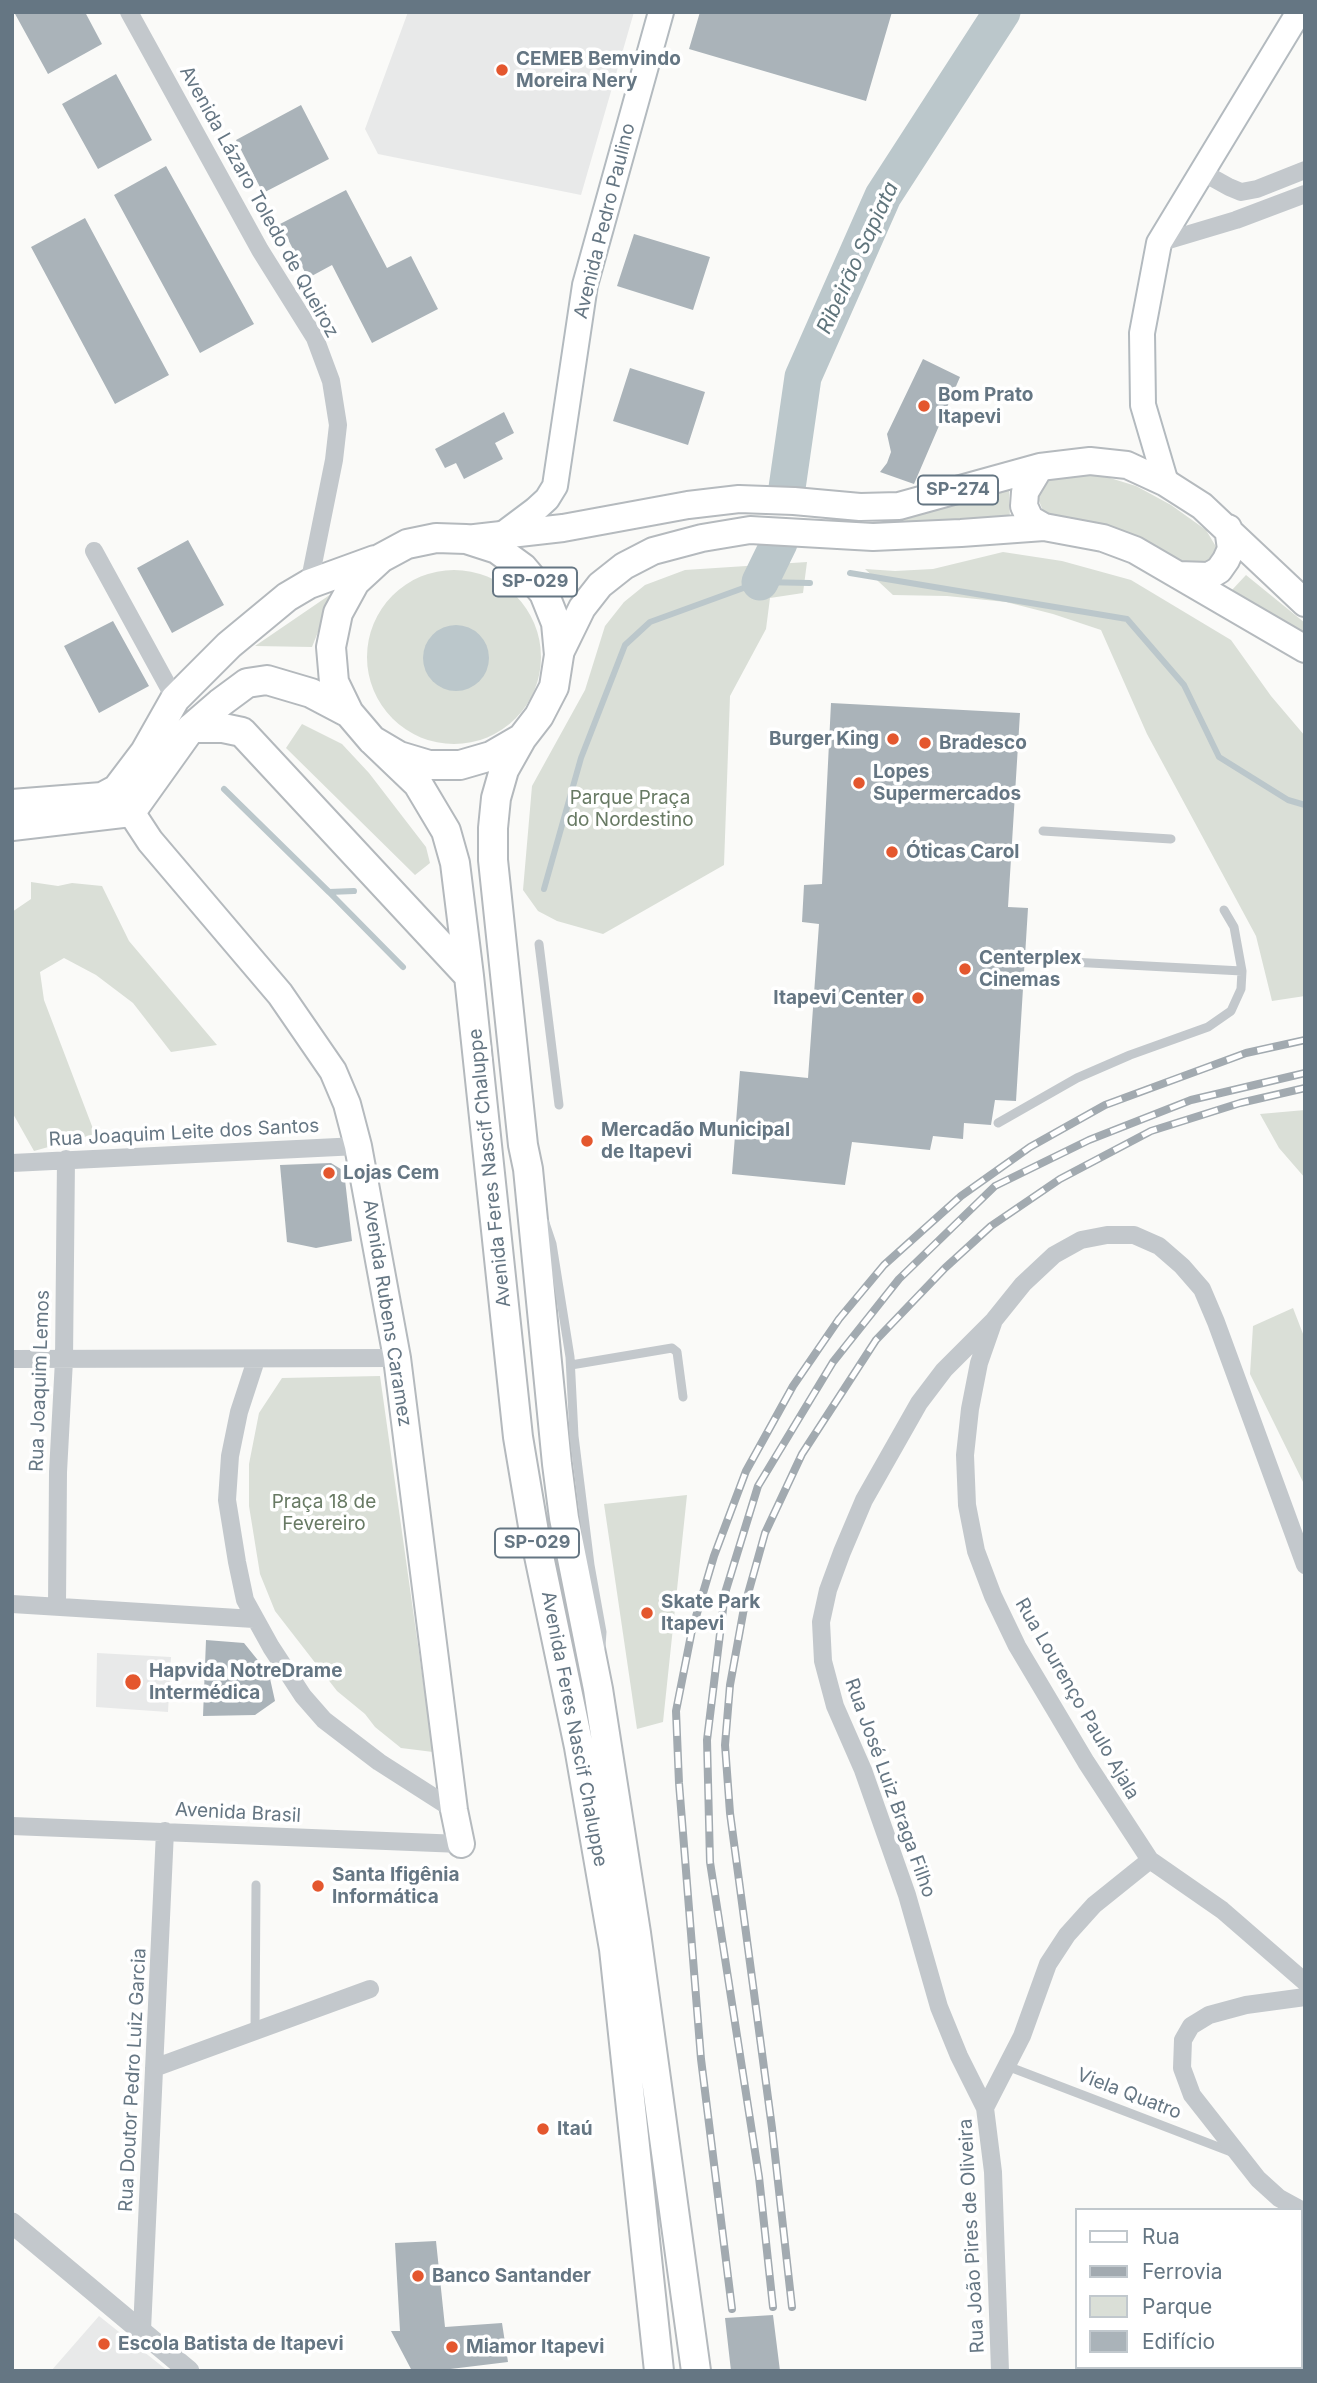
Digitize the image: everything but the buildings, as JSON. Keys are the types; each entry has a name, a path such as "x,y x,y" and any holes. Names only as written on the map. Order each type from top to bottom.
{"highway":[{"name":"SP-029","path":"124,801 145,752 175,699 261,617 286,597 309,584 381,558 407,544 436,538 466,539 497,549 523,568 544,593 556,623 559,655 554,687 540,716 522,738 491,756 460,765 429,765 399,756 372,740 349,713 334,682 331,647 338,613 355,582 381,558"},
{"name":"SP-029","path":"124,801 191,728 247,683 267,680 311,692 349,713"},
{"path":"191,728 223,728 242,732 469,976"},
{"name":"Avenida Feres Nascif Chaluppe","path":"522,738 504,770 496,798 493,828 499,913 557,1464 564,1518 598,1689 696,2371"},
{"name":"Avenida Feres Nascif Chaluppe","path":"372,740 418,784 446,831 455,863 519,1437 534,1532 582,1761 614,1949 659,2371"},
{"path":"12,804 102,797 124,801"},
{"path":"12,825 124,801"}],"main road":[{"name":"Avenida Pedro Paulino","path":"503,534 547,499 555,486 585,285 661,12"},
{"path":"1166,483 1143,405 1142,332 1159,243 1299,12"},
{"name":"SP-274","path":"466,539 563,528 688,505 740,499 860,507 899,506 1040,467 1090,461 1127,465 1166,483 1202,506 1305,603"},
{"path":"1040,467 1025,492 1024,506 1030,519 1044,527"},
{"name":"SP-274","path":"559,655 582,608 600,585 624,566 653,551 702,538 750,530 873,537 1044,527 1103,538 1135,550 1305,649"},
{"path":"1176,574 1209,576 1219,570 1231,549 1228,528"},
{"name":"Avenida Rubens Caramez","path":"124,801 158,850 280,994 333,1071 347,1104 358,1146 397,1358 454,1810 461,1844"}],"street":[{"name":"Avenida Lázaro Toledo de Queiroz","path":"129,12 260,250 315,338 331,381 338,425 334,460 309,584"},
{"path":"1202,172 1241,191 1257,189 1305,170"},
{"path":"1159,243 1305,194"},
{"path":"94,551 175,699"},
{"name":"Rua Joaquim Leite dos Santos","path":"12,1163 358,1146"},
{"name":"Rua Joaquim Lemos","path":"57,1605 66,1159"},
{"name":"Rua José Luiz Braga Filho","path":"985,2108 959,2056 939,2007 887,1835 835,1706 823,1661 821,1622 828,1590 842,1552 864,1500 919,1403 944,1370 994,1320 1023,1284 1054,1255 1081,1240 1107,1235 1134,1235 1159,1246 1182,1266 1202,1289 1305,1565"},
{"name":"Rua Lourenço Paulo Ajala","path":"994,1320 979,1363 965,1455 967,1505 976,1551 993,1596 1017,1646 1086,1762 1150,1860 1222,1910 1305,1982"},
{"path":"12,1359 397,1358"},
{"path":"256,1360 239,1412 230,1456 227,1500 245,1600 254,1619 303,1696 324,1720 379,1762 454,1810"},
{"path":"12,1604 254,1619"},
{"name":"Avenida Brasil","path":"12,1826 461,1844"},
{"name":"Rua Doutor Pedro Luiz Garcia","path":"142,2330 165,1831"},
{"name":"Rua João Pires de Oliveira","path":"1000,2371 993,2172 985,2108 1022,2036 1048,1964 1067,1935 1094,1905 1150,1860"},
{"path":"155,2068 370,1989"},
{"path":"1279,2204 1192,2095 1182,2067 1183,2040 1191,2026 1209,2015 1246,2005 1305,1997"},
{"path":"12,2223 189,2371"}],"lane":[{"path":"1043,831 1171,839"},
{"path":"998,1123 1076,1079 1130,1055 1195,1032 1220,1021 1231,1011 1241,989 1242,971 1234,928 1224,910"},
{"path":"539,944 559,1105"},
{"path":"1033,960 1242,971"},
{"path":"528,1169 552,1244 571,1365 574,1436 590,1565 602,1632 598,1689"},
{"path":"571,1365 672,1348 677,1352 683,1397"},
{"path":"255,2032 257,1885"},
{"name":"Viela Quatro","path":"1007,2066 1239,2155"}],"shaded area":[{"name":"CEMEB Bemvindo Moreira Nery","path":"408,12 634,12 581,195 378,154 365,129"},
{"path":"456,625 479,635 489,658 479,681 456,691 433,681 423,658 433,635"},
{"name":"Hapvida NotreDrame Intermédica","path":"97,1653 171,1657 168,1712 96,1707"},
{"name":"Escola Batista de Itapevi","path":"99,2316 168,2371 51,2371"}],"green space":[{"path":"1067,471 1097,474 1136,486 1171,505 1206,530 1218,550 1213,563 1200,572 1112,528 1077,519 1054,519 1044,513 1039,501 1038,487 1049,475"},
{"path":"1009,485 1010,521 883,526"},
{"path":"1003,552 1062,561 1131,580 1231,640 1271,696 1305,736 1305,996 1272,1001 1256,936 1147,734 1101,630 1006,602 947,596 893,595 865,569 933,569"},
{"name":"Parque Praça do Nordestino","path":"807,562 803,593 770,598 766,629 730,696 724,865 603,934 557,921 538,911 523,890 532,786 585,690 605,626 624,602 645,585 685,570"},
{"path":"454,570 487,577 516,595 534,624 541,657 534,690 516,719 487,737 454,744 421,737 392,719 374,690 367,657 374,624 392,595 421,577"},
{"path":"1246,575 1305,623 1305,636 1231,591"},
{"path":"334,592 312,647 255,646"},
{"path":"302,724 342,744 369,773 426,847 430,863 415,875 286,748"},
{"path":"31,882 58,886 72,883 102,886 129,941 217,1045 171,1052 133,1003 96,975 64,958 40,972 44,1000 95,1134 34,1151 12,1112 12,912 31,899"},
{"path":"1305,1110 1305,1178 1279,1148 1260,1114"},
{"path":"1293,1308 1305,1339 1305,1486 1250,1374 1253,1326"},
{"name":"Praça 18 de Fevereiro","path":"380,1376 433,1752 401,1748 375,1727 365,1714 337,1691 275,1611 260,1574 249,1506 249,1464 259,1413 282,1378"},
{"name":"Skate Park Itapevi","path":"687,1495 663,1722 637,1729 604,1504"}],"waterway":[{"name":"Ribeirão Sapiata","path":"787,488 803,377 883,196 1002,12"},
{"name":"Ribeirão Sapiata","path":"760,582 779,543"},
{"path":"850,573 1127,619 1184,685 1219,757 1288,800 1305,805"},
{"path":"544,889 581,758 625,645 650,622 760,582 810,583"},
{"path":"224,789 329,892 354,891"},
{"path":"329,892 403,967"}],"railway":[{"path":"732,2309 701,2059 679,1783 676,1711 692,1630 714,1556 746,1471 793,1386 839,1319 884,1265 961,1196 1030,1147 1105,1105 1246,1053 1305,1040"},
{"path":"773,2307 759,2177 710,1862 707,1740 725,1593 758,1486 833,1362 899,1279 995,1186 1089,1140 1191,1100 1305,1073"},
{"path":"792,2307 772,2128 730,1813 725,1745 730,1685 744,1608 765,1533 802,1454 876,1340 945,1268 991,1226 1060,1179 1151,1131 1240,1103 1305,1088"}],"place":[{"name":"CEMEB Bemvindo Moreira Nery","path":"502,70"},
{"name":"Bom Prato Itapevi","path":"924,406"},
{"name":"Burger King","path":"893,739"},
{"name":"Bradesco","path":"925,743"},
{"name":"Lopes Supermercados","path":"859,783"},
{"name":"Óticas Carol","path":"892,852"},
{"name":"Centerplex Cinemas","path":"965,969"},
{"name":"Itapevi Center","path":"918,998"},
{"name":"Mercadão Municipal de Itapevi","path":"587,1141"},
{"name":"Lojas Cem","path":"329,1173"},
{"name":"Skate Park Itapevi","path":"647,1613"},
{"name":"Hapvida NotreDrame Intermédica","path":"133,1682"},
{"name":"Santa Ifigênia Informática","path":"318,1886"},
{"name":"Itaú","path":"543,2129"},
{"name":"Banco Santander","path":"418,2276"},
{"name":"Escola Batista de Itapevi","path":"104,2344"},
{"name":"Miamor Itapevi","path":"452,2347"}]}
